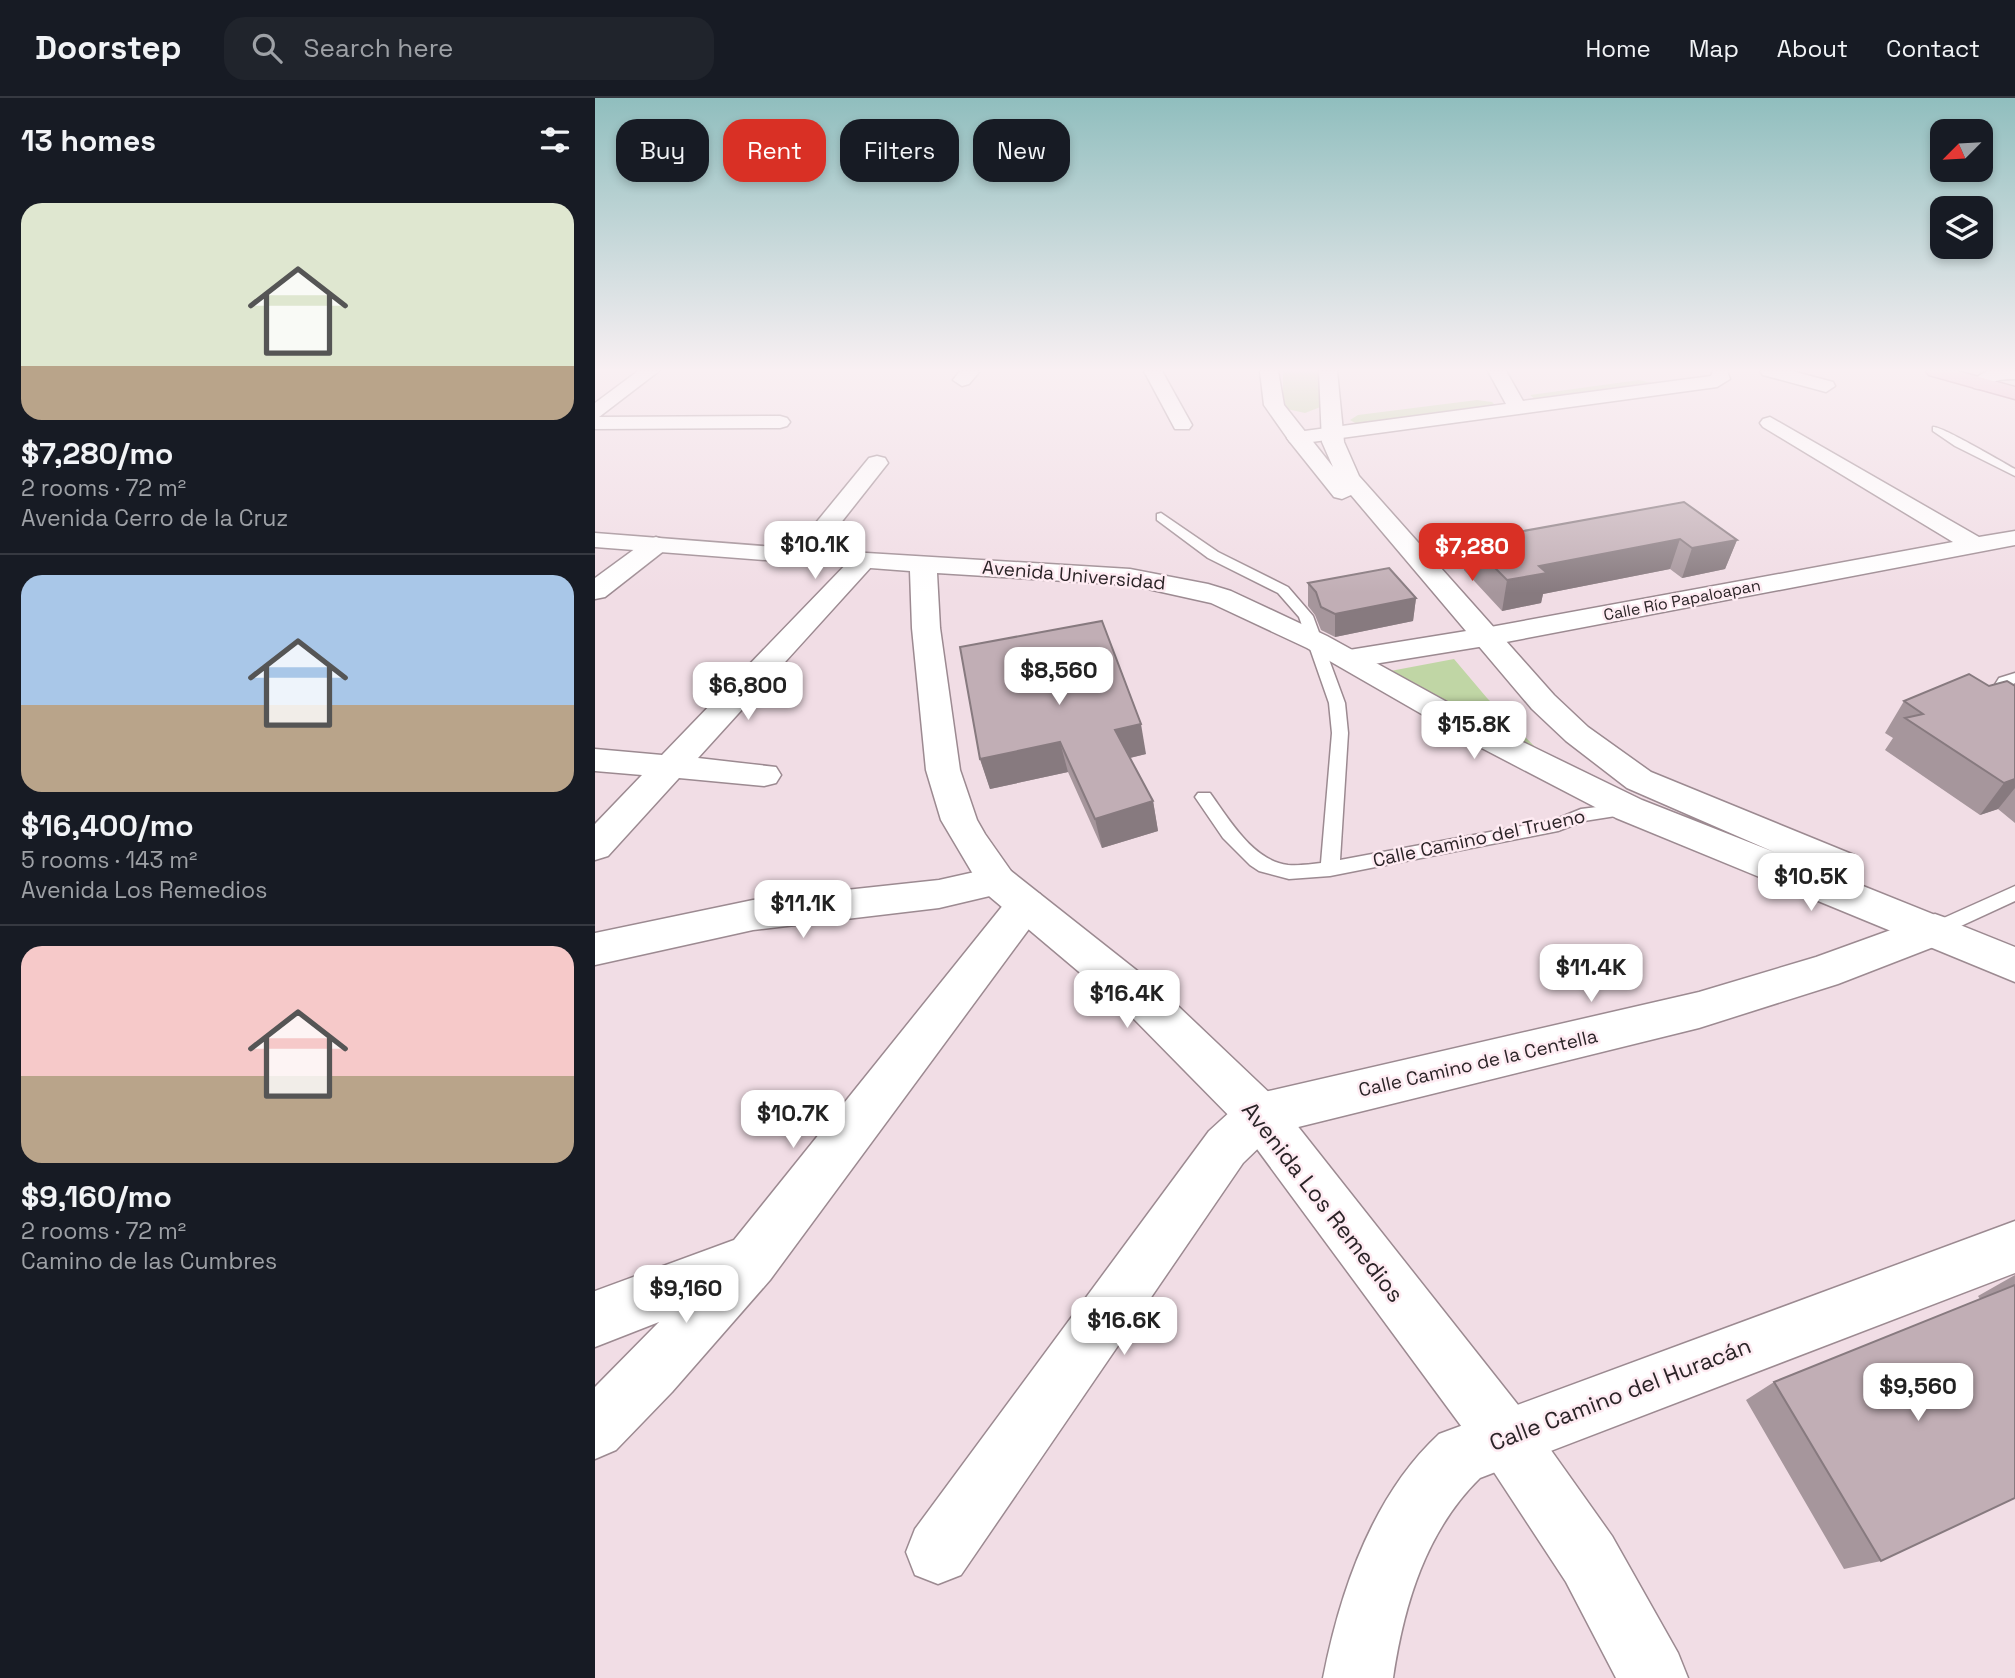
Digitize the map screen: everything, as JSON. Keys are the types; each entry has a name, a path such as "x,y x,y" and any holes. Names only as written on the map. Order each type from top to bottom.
{"street":[{"path":"1303,445 1433,600 1577,734 1634,794"},
{"path":"1334,445 1349,478 1473,639 1491,682 1554,745 1634,794"},
{"path":"1807,445 1975,545"},
{"path":"801,557 877,463"},
{"name":"Calle Río Papaloapan","path":"1349,659 1473,639 2015,538"},
{"name":"Avenida Universidad","path":"595,540 801,557 1130,577 1174,583 1221,597 1317,642 1484,736 1634,794 1947,923 2015,940"},
{"path":"595,590 656,545"},
{"path":"595,847 863,561"},
{"name":"Avenida Los Remedios","path":"923,564 926,628 943,770 959,821 1012,893 1144,1001 1260,1115 1505,1436 1589,1559 1653,1678"},
{"path":"595,760 764,775"},
{"path":"595,949 753,915 939,894 1012,893"},
{"path":"595,1429 660,1363 751,1261 1012,893"},
{"name":"Avenida Universidad","path":"1947,923 2015,965"},
{"name":"Calle Camino de la Centella","path":"1260,1115 1699,1010 1823,972 1947,923"},
{"path":"939,1552 1226,1147 1260,1115"},
{"name":"Calle Camino del Huracán","path":"1358,1678 1362,1649 1386,1572 1420,1502 1434,1480 1460,1455 2015,1247"},
{"path":"595,1319 751,1261"}],"lane":[{"path":"1960,445 2015,473"},
{"path":"1161,517 1213,555 1283,590 1306,616 1337,703 1340,733 1330,869"},
{"path":"2015,678 2004,681 2002,687 2015,697"},
{"name":"Calle Camino del Trueno","path":"1204,797 1229,833 1266,866 1289,872 1330,869 1559,825 1634,794"},
{"path":"1947,923 2015,893"}],"green space":[{"path":"1454,659 1487,698 1536,748 1532,750 1385,672"}],"building":[{"path":"1684,502 1737,540 1692,548 1680,539 1539,566 1547,573 1507,580 1468,541"},
{"path":"1389,568 1416,598 1335,614 1321,607 1316,592 1308,583"},
{"path":"1102,621 1141,724 1115,730 1153,801 1095,819 1060,742 980,759 960,647"},
{"path":"1969,674 1989,686 2007,681 2015,686 2015,779 2004,783 1905,718 1923,714 1904,701"},
{"path":"2015,1285 2015,1498 1881,1561 1774,1382"}]}
